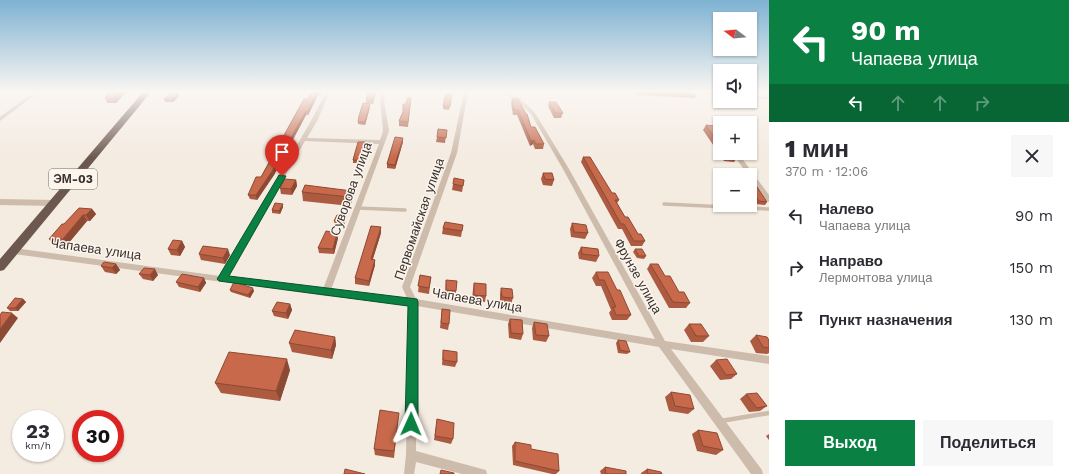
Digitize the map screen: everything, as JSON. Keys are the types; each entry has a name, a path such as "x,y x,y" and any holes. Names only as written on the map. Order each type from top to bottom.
{"highway":[{"name":"ЭМ-03","path":"0,267 128,114"}],"street":[{"path":"222,279 317,114"},
{"name":"Суворова улица","path":"326,293 386,131 384,114"},
{"name":"Первомайская улица","path":"409,474 411,455 413,302 406,287 454,153 462,114"},
{"name":"Фрунзе улица","path":"534,114 544,130 662,344 758,474"},
{"path":"303,139 382,142"},
{"path":"740,160 769,200"},
{"path":"0,202 54,203"},
{"name":"Чапаева улица","path":"14,251 326,293 413,302 662,344 769,360"},
{"path":"411,455 482,474"}],"lane":[{"path":"664,204 769,209"},
{"path":"357,208 405,210"},
{"path":"719,421 769,413"}],"building":[{"path":"296,114 304,114 273,170 256,195 248,195 256,177 261,177"},
{"path":"360,114 367,114 365,122 358,122"},
{"path":"402,114 409,114 408,122 399,121"},
{"path":"520,114 527,114 531,127 535,127 544,144 536,144 534,140 531,141"},
{"path":"706,125 713,126 713,136"},
{"path":"438,129 447,130 446,138 437,137"},
{"path":"395,137 403,138 395,165 387,164"},
{"path":"358,142 365,142 360,160 353,160"},
{"path":"583,157 590,157 612,193 615,193 619,200 615,200 625,217 628,217 638,234 641,234 645,241 634,241 624,224 621,224"},
{"path":"543,173 552,173 554,180 545,179"},
{"path":"454,178 464,180 463,186 453,184"},
{"path":"285,179 296,180 291,189 280,188"},
{"path":"305,185 352,191 349,197 302,192"},
{"path":"757,187 767,202 759,201 757,198"},
{"path":"275,203 283,204 279,211 272,210"},
{"path":"79,208 92,209 86,215 83,215 63,239 49,239 62,224 64,224"},
{"path":"337,215 346,216 344,222 334,221"},
{"path":"445,222 463,225 462,231 443,228"},
{"path":"572,223 586,225 588,233 574,232"},
{"path":"371,226 381,227 371,259 375,260 369,281 355,278"},
{"path":"326,231 337,233 333,249 318,248"},
{"path":"173,240 182,241 177,250 168,249"},
{"path":"203,246 228,249 223,258 199,254"},
{"path":"581,247 598,249 599,256 582,254"},
{"path":"635,249 642,249 646,256 639,256"},
{"path":"104,262 116,264 112,268 101,266"},
{"path":"650,264 658,264 665,276 670,276 679,292 684,292 690,303 673,302"},
{"path":"144,268 155,269 150,275 139,274"},
{"path":"596,272 608,272 617,290 620,290 631,315 616,315 613,307 616,307 604,280 599,280"},
{"path":"182,274 204,278 198,287 176,282"},
{"path":"420,275 431,277 429,288 418,286"},
{"path":"446,280 457,281 456,291 446,290"},
{"path":"234,282 253,288 248,295 230,290"},
{"path":"474,283 486,284 486,296 474,295"},
{"path":"501,288 512,289 513,298 502,297"},
{"path":"15,298 23,299 15,308 7,308"},
{"path":"277,302 290,304 286,313 272,311"},
{"path":"442,309 450,310 449,324 441,323"},
{"path":"2,312 12,313 0,329 0,315"},
{"path":"510,319 522,320 523,334 511,333"},
{"path":"534,322 547,324 549,336 536,335"},
{"path":"689,324 701,324 709,336 696,336"},
{"path":"295,330 335,337 331,350 289,343"},
{"path":"756,335 767,337 769,340 769,348 763,347"},
{"path":"618,340 626,341 630,352 620,350"},
{"path":"443,350 457,352 457,362 443,360"},
{"path":"229,352 287,359 276,391 215,383"},
{"path":"727,359 737,374 726,375 716,360"},
{"path":"671,392 690,395 694,409 675,406"},
{"path":"757,393 767,406 757,408 746,394"},
{"path":"380,410 399,413 394,451 374,449"},
{"path":"437,419 454,423 453,439 435,436"},
{"path":"698,430 717,433 723,450 703,446"},
{"path":"515,442 531,445 531,449 558,454 559,471 515,461"},
{"path":"605,467 626,471 626,474 606,474"},
{"path":"345,469 365,474 344,474"},
{"path":"647,469 661,472 662,474 648,474"},
{"path":"441,470 454,473 454,474 440,474"}],"route":[{"path":"282,176 222,279 326,293 413,302 411,424"}]}
